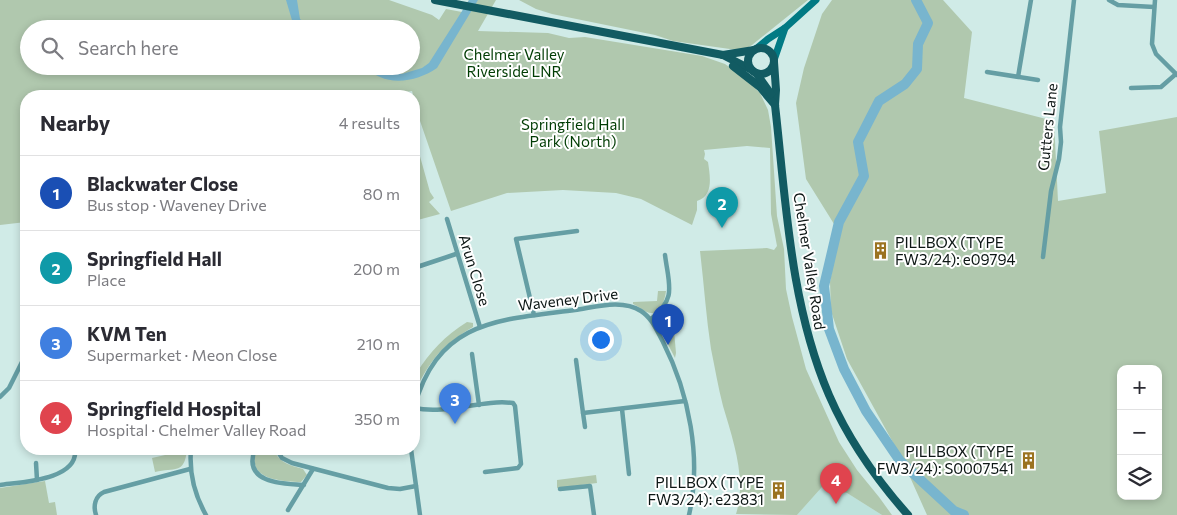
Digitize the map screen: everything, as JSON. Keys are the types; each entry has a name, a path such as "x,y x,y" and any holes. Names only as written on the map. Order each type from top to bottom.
{"main road":[{"name":"Chelmer Valley Road","path":"438,1 723,55 754,71 766,86 775,105"},
{"name":"Chelmer Valley Road","path":"723,55 755,50"},
{"path":"755,50 767,50 771,54 774,61 768,72 762,74 754,71 748,59 755,50"},
{"path":"702,51 740,70 760,87 775,105"},
{"name":"Chelmer Valley Road","path":"774,61 775,105 793,256 801,306 813,353 830,397 860,453 908,515"}],"street":[{"path":"755,50 785,28 816,0"},
{"path":"1018,77 1031,0"},
{"name":"Gutters Lane","path":"1044,257 1051,191 1060,151 1060,127 1074,0"},
{"path":"1109,0 1118,5 1154,7"},
{"path":"1131,88 1162,87 1176,75 1156,54 1152,44 1155,0"},
{"path":"774,61 785,28"},
{"path":"987,72 1038,80"},
{"name":"Arun Close","path":"447,219 456,254 480,327"},
{"path":"534,315 516,239 577,231"},
{"path":"420,266 456,254"},
{"path":"666,255 670,294 664,308 650,319 671,359 685,401 691,432 694,469 693,496 689,515"},
{"name":"Waveney Drive","path":"420,388 440,355 458,339 480,327 502,320 626,305 641,311 650,319"},
{"path":"472,354 479,405"},
{"path":"576,360 585,427"},
{"path":"0,397 9,388 20,366"},
{"path":"583,413 685,401"},
{"path":"420,409 436,410 513,403 522,457 521,464 518,468 485,472"},
{"path":"622,409 629,474"},
{"path":"0,485 44,479 67,469 74,460 74,455"},
{"path":"191,455 190,469 194,488 206,515"},
{"path":"254,455 256,470 270,482 304,485"},
{"path":"279,455 285,460 314,469 388,488 416,486"},
{"path":"412,455 420,515"},
{"path":"36,463 37,480"},
{"path":"96,515 94,510 100,493 190,469"},
{"path":"288,510 314,469"},
{"path":"560,489 590,486 594,515"}],"shaded area":[{"path":"822,487 847,493 882,515 797,515"}],"green space":[{"name":"Springfield Hall Park (North)","path":"0,0 389,0 432,15 439,20 446,9 462,12 469,0 496,0 478,31 548,33 569,38 585,37 702,56 725,64 745,78 760,93 768,110 771,127 777,216 784,249 786,289 806,369 839,442 857,470 892,515 882,515 847,493 822,487 797,515 736,514 739,501 739,473 711,349 700,251 767,248 774,250 777,246 771,214 770,148 747,146 704,150 704,159 708,162 710,173 710,185 706,195 697,201 697,210 692,225 641,199 616,193 563,190 507,193 451,211 420,121 420,90 20,90 20,223 0,225"},
{"name":"Chelmer Valley Riverside LNR","path":"519,0 808,0 752,45 745,49 737,50 673,41 655,35 552,14 536,9"},
{"path":"832,0 943,0 972,32 964,98 1054,121 1058,201 1106,193 1099,131 1177,117 1177,515 927,515 901,457 847,359 831,311 830,282 839,232 806,179 796,103 804,68 822,14"},
{"path":"420,156 430,192 434,198 429,202 440,214 420,219"},
{"path":"658,291 666,291 665,298 660,309 654,313 647,312 633,304 633,302 657,301"},
{"path":"669,306 672,308 675,358 658,325 658,321"},
{"path":"467,322 473,323 473,327 442,350 420,381 420,368 432,351"},
{"path":"165,455 186,455 181,467 155,472 152,458"},
{"path":"256,455 277,455 289,465 303,469 307,475 301,482 267,477 260,473 256,467"},
{"path":"596,475 597,483 557,488 557,480"},
{"path":"45,481 49,503 55,502 57,515 0,515 0,488"}],"water":[{"path":"286,0 297,0 301,20 292,20"},
{"path":"469,0 478,0 437,68 417,78 402,81 394,81 376,75 420,75 420,69 429,63"}],"waterway":[{"path":"916,0 928,23 918,44 917,69 905,84 879,101 858,142 864,176 839,222 824,286 829,329 844,369 866,411 900,461 954,511 964,515"}],"place":[{"name":"Springfield Hall","path":"722,228"},
{"name":"PILLBOX (TYPE FW3/24): e09794","path":"881,251"},
{"name":"Blackwater Close","path":"668,345"},
{"name":"KVM Ten","path":"455,424"},
{"name":"PILLBOX (TYPE FW3/24): S0007541","path":"1028,460"},
{"name":"PILLBOX (TYPE FW3/24): e23831","path":"778,491"},
{"name":"Springfield Hospital","path":"836,504"}]}
